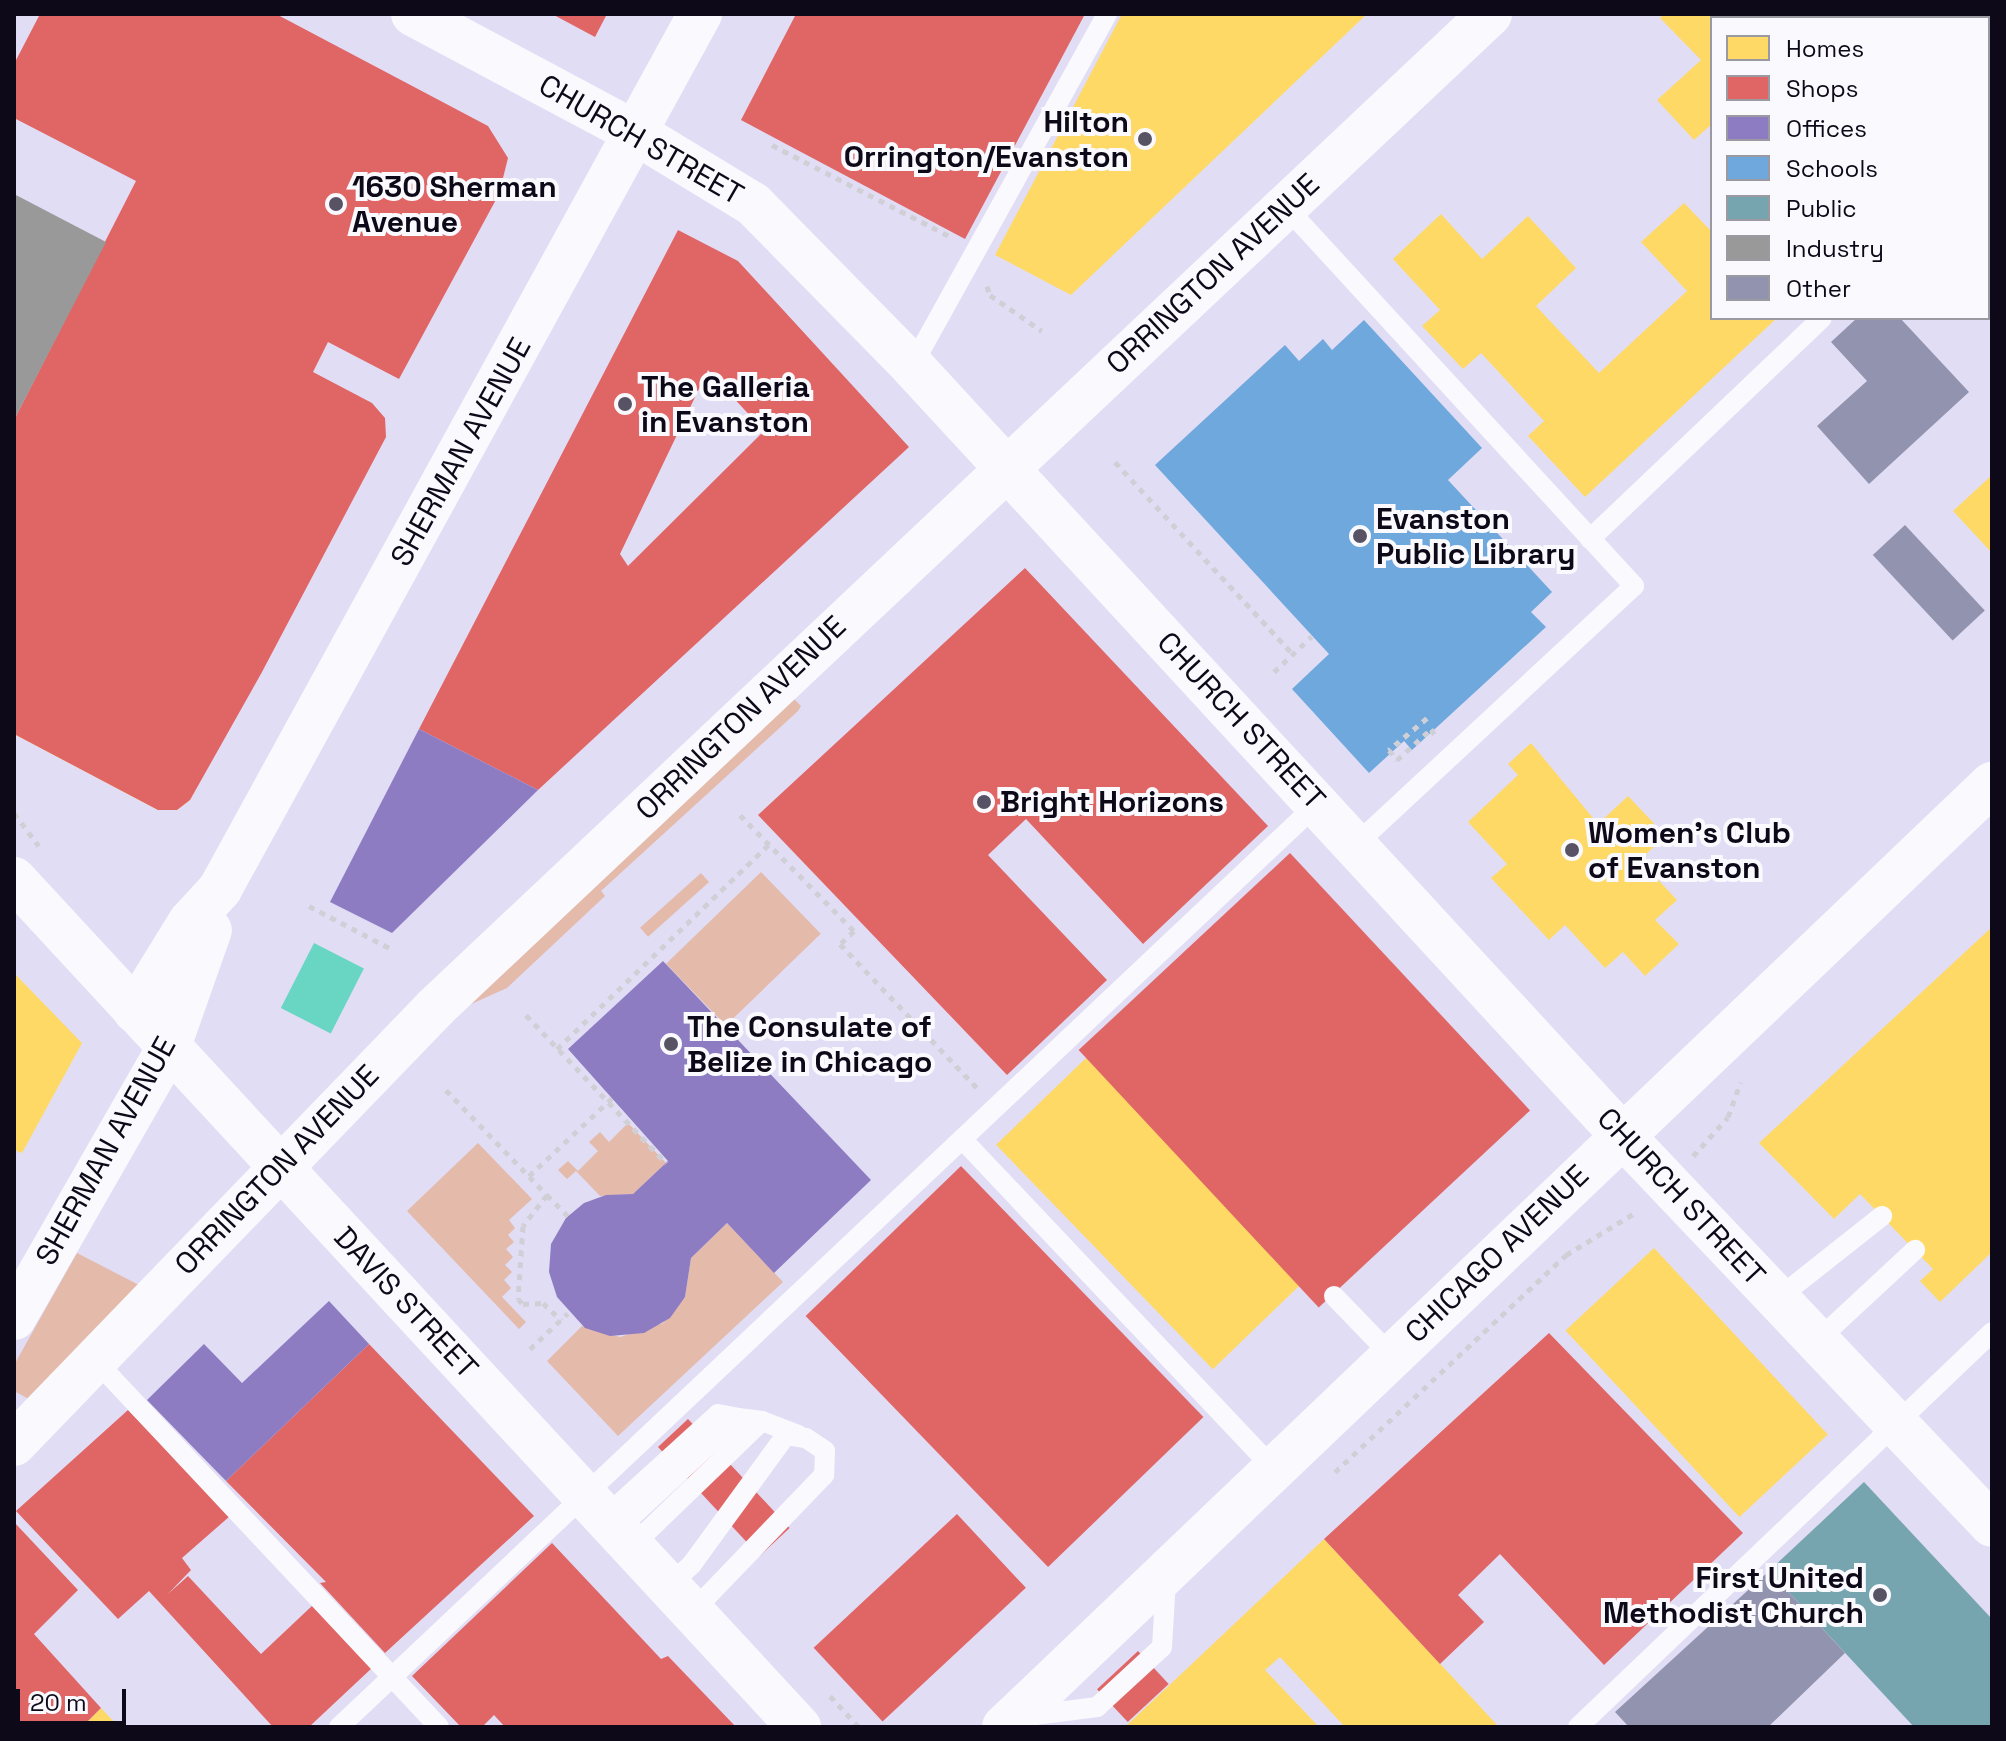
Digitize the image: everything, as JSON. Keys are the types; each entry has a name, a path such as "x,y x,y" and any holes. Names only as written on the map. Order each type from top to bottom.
{"street":[{"name":"CHURCH STREET","path":"413,14 636,133 753,204 1006,466 1621,1134 1992,1525"},
{"name":"SHERMAN AVENUE","path":"135,1011 190,922 220,889 700,14"},
{"name":"ORRINGTON AVENUE","path":"14,1444 278,1167 436,1007 1006,466 1490,14"},
{"name":"CHICAGO AVENUE","path":"1010,1722 1621,1134 1992,784"},
{"name":"DAVIS STREET","path":"14,879 168,1049 611,1521 799,1727"},
{"name":"SHERMAN AVENUE","path":"14,1318 168,1049 189,979 205,948 220,889"}],"lane":[{"path":"912,366 1107,14"},
{"path":"1285,206 1634,586 1355,845"},
{"path":"1590,539 1820,320"},
{"path":"611,1521 962,1139 1317,804"},
{"path":"962,1139 1273,1468"},
{"path":"1777,1299 1882,1216"},
{"path":"1817,1341 1915,1250"},
{"path":"1334,1296 1391,1355"},
{"path":"1578,1727 1992,1332"},
{"path":"94,1359 439,1727"},
{"path":"611,1521 738,1418 762,1421 806,1438 825,1451 824,1475 681,1598"},
{"path":"339,1727 392,1677 611,1521 762,1421"},
{"path":"681,1598 692,1564 786,1435 806,1438"}],"path":[{"path":"772,145 968,246 990,295 1042,331"},
{"path":"1115,462 1293,654"},
{"path":"1274,672 1312,636"},
{"path":"1427,718 1389,750 1397,760 1431,729 1443,745"},
{"path":"740,815 854,931 840,944 995,1107"},
{"path":"557,1049 769,844"},
{"path":"309,906 393,950"},
{"path":"526,1015 610,1100 666,1163"},
{"path":"446,1090 568,1216"},
{"path":"529,1176 610,1100"},
{"path":"547,1195 523,1226 518,1299 523,1304 543,1303 561,1320"},
{"path":"530,1349 568,1313"}],"shaded area":[{"path":"794,699 801,706 798,711 601,891 605,896 507,988 469,1005"},
{"path":"761,872 821,934 726,1026 666,964"},
{"path":"701,873 709,882 648,937 640,928"},
{"path":"314,943 364,968 331,1033 281,1008"},
{"path":"628,1123 666,1163 633,1194 600,1196 576,1171 567,1179 558,1170 568,1161 578,1171 598,1151 589,1142 600,1132 609,1142"},
{"path":"478,1143 532,1199 509,1220 515,1228 508,1235 514,1242 506,1249 513,1257 505,1265 512,1272 504,1280 511,1288 502,1297 526,1322 519,1329 407,1211"},
{"path":"727,1223 783,1282 618,1436 547,1361 582,1326 620,1337 663,1323 685,1297 691,1258"},
{"path":"77,1253 139,1285 29,1399 14,1391 14,1365"}],"building: Homes":[{"name":"Hilton Orrington/Evanston","path":"1122,14 1367,14 1071,295 995,255"},
{"path":"1664,14 1710,16 1710,126 1694,140 1657,100 1701,60 1660,18"},
{"path":"1783,14 1785,16 1752,16"},
{"path":"1924,14 1983,14 1952,16 1922,16"},
{"path":"1992,35 1992,142 1990,142"},
{"path":"1684,203 1710,230 1710,320 1775,320 1585,497 1528,436 1544,421 1481,353 1463,369 1422,326 1440,310 1393,259 1441,214 1482,259 1528,216 1576,268 1536,306 1599,373 1687,291 1641,242"},
{"path":"102,301 185,345 76,559 94,581 91,608 154,638 186,664 227,684 233,694 233,720 190,800 177,810 158,810 14,734 14,473"},
{"path":"1992,475 1992,553 1953,511"},
{"name":"Women's Club of Evanston","path":"1531,743 1598,824 1628,796 1666,836 1636,863 1643,871 1647,868 1677,900 1655,920 1679,944 1645,976 1623,952 1605,968 1565,925 1549,940 1491,878 1507,864 1468,822 1518,775 1508,764"},
{"path":"1992,927 1992,1252 1940,1302 1920,1281 1933,1269 1860,1194 1834,1219 1759,1143"},
{"path":"14,973 82,1043 22,1153 14,1150"},
{"path":"1086,1058 1303,1282 1213,1369 996,1145"},
{"path":"1654,1248 1828,1434 1739,1517 1566,1331"},
{"path":"1324,1539 1499,1727 1345,1727 1280,1657 1265,1670 1319,1727 1125,1727"},
{"path":"101,1708 119,1727 82,1727"}],"building: Shops":[{"path":"40,14 276,14 488,126 508,158 499,194 399,379 328,342 313,372 372,403 385,418 386,437 262,672 190,800 177,810 158,810 14,734 14,420 136,181 14,118 14,64"},
{"path":"552,14 607,14 595,37"},
{"path":"796,14 1085,14 965,239 741,120"},
{"path":"678,230 738,261 909,447 538,790 419,729","holes":["708,370 764,431 628,566 620,554"]},
{"path":"1025,568 1268,826 1143,944 1026,819 988,855 1107,980 1007,1075 758,815"},
{"path":"1290,853 1530,1110 1319,1308 1079,1050"},
{"path":"961,1166 1203,1417 1048,1567 806,1316"},
{"path":"1549,1333 1743,1533 1604,1665 1500,1554 1458,1595 1484,1622 1440,1664 1324,1539"},
{"path":"369,1344 534,1516 385,1653 320,1583 326,1582 226,1481"},
{"path":"128,1410 230,1516 182,1558 191,1570 168,1594 188,1576 261,1654 314,1604 373,1667 309,1727 273,1727 149,1591 118,1619 16,1511"},
{"path":"688,1419 790,1528 760,1556 658,1447"},
{"path":"957,1514 1026,1588 883,1722 814,1648"},
{"path":"14,1522 78,1590 34,1634 101,1708 82,1727 14,1727"},
{"path":"552,1543 661,1659 668,1656 736,1727 505,1727 494,1715 482,1727 461,1727 412,1676"},
{"path":"1138,1651 1169,1684 1128,1722 1097,1689"}],"building: Offices":[{"path":"419,729 538,790 392,933 330,902"},
{"path":"663,961 871,1180 774,1273 727,1223 691,1258 685,1297 670,1318 644,1333 610,1336 585,1328 557,1297 549,1272 551,1244 566,1218 584,1203 606,1195 633,1194 668,1161 568,1049"},
{"path":"329,1301 369,1344 226,1481 147,1400 204,1344 242,1383"}],"building: Schools":[{"name":"Evanston Public Library","path":"1364,320 1482,448 1448,480 1552,592 1531,612 1546,627 1412,750 1404,741 1369,773 1292,689 1329,654 1155,465 1285,345 1299,361 1323,339 1332,350"}],"building: Public":[{"name":"First United Methodist Church","path":"1864,1482 1992,1619 1992,1727 1914,1727 1769,1571"}],"building: Industry":[{"path":"14,194 106,242 14,420"}],"building: Other":[{"path":"1855,320 1902,320 1969,392 1869,484 1817,426 1867,381 1831,342"},
{"path":"1905,525 1985,611 1953,641 1873,555"},
{"path":"1769,1571 1845,1653 1768,1727 1629,1727 1615,1712"}],"place":[{"name":"Hilton Orrington/Evanston","path":"1145,139"},
{"name":"1630 Sherman Avenue","path":"336,204"},
{"name":"The Galleria in Evanston","path":"625,404"},
{"name":"Evanston Public Library","path":"1360,536"},
{"name":"Bright Horizons","path":"984,802"},
{"name":"Women's Club of Evanston","path":"1572,850"},
{"name":"The Consulate of Belize in Chicago","path":"671,1044"},
{"name":"First United Methodist Church","path":"1880,1595"}]}
